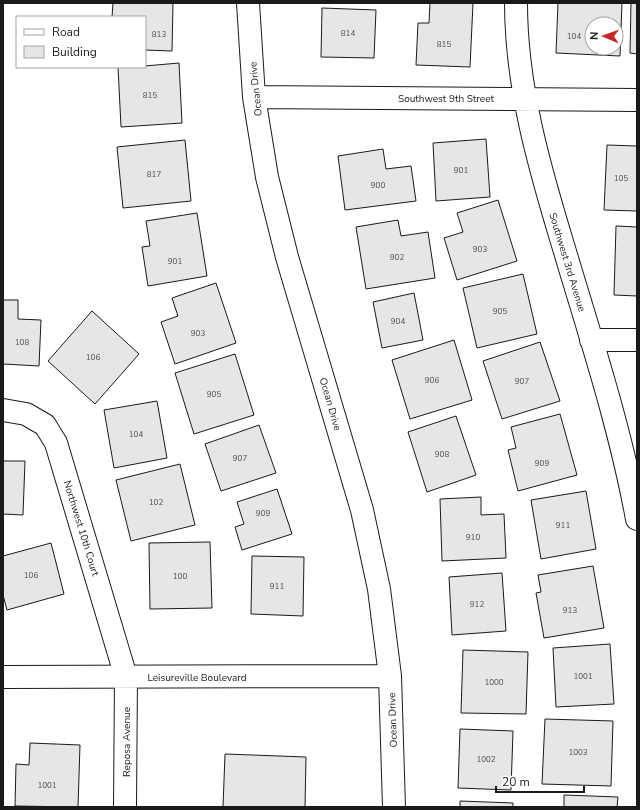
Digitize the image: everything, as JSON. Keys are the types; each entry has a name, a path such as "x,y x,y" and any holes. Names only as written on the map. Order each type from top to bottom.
{"street":[{"name":"Ocean Drive","path":"248,3 254,97 267,177 287,257 362,510 379,589 390,676 394,807"},
{"name":"Southwest 3rd Avenue","path":"516,3 516,30 524,99 541,173 609,401 632,489 637,519"},
{"name":"Southwest 9th Street","path":"254,97 637,100"},
{"path":"591,340 637,340"},
{"name":"Northwest 10th Court","path":"3,410 26,414 44,425 56,443 126,677"},
{"name":"Leisureville Boulevard","path":"3,677 390,676"},
{"name":"Reposa Avenue","path":"125,807 126,677"}],"building":[{"path":"113,3 173,3 172,51 146,50 146,16 112,16"},
{"path":"430,3 473,3 470,67 416,65 418,23 429,23"},
{"path":"558,3 622,3 622,16 584,16 584,54 556,53"},
{"path":"631,3 637,3 637,54 630,53"},
{"path":"322,8 376,10 374,58 321,57"},
{"path":"179,63 182,123 121,127 118,68 146,68 146,66"},
{"path":"486,139 490,197 436,201 433,143"},
{"path":"185,140 191,201 123,208 117,147"},
{"path":"607,145 637,146 637,211 604,210"},
{"path":"383,149 386,169 411,166 416,201 345,210 338,156"},
{"path":"498,200 517,261 457,280 444,238 463,232 457,213"},
{"path":"197,213 207,276 148,286 142,247 150,246 146,221"},
{"path":"398,220 401,236 428,232 435,278 366,289 356,227"},
{"path":"616,226 637,227 637,296 614,295"},
{"path":"523,274 537,334 477,348 463,288"},
{"path":"216,283 236,343 175,364 161,322 178,316 172,298"},
{"path":"414,293 423,340 382,348 373,302"},
{"path":"3,300 18,300 18,319 41,320 39,366 3,364"},
{"path":"92,311 139,354 95,404 48,361"},
{"path":"454,340 472,400 410,419 392,360"},
{"path":"540,342 560,401 502,419 483,361"},
{"path":"235,354 254,415 194,434 175,373"},
{"path":"157,401 167,458 114,468 104,410"},
{"path":"560,414 577,475 518,491 508,450 516,448 511,427"},
{"path":"456,416 476,475 427,492 408,432"},
{"path":"259,425 276,473 221,491 205,444"},
{"path":"3,461 25,461 23,515 3,514"},
{"path":"180,464 195,525 131,541 116,480"},
{"path":"277,489 292,534 242,550 235,527 244,524 237,502"},
{"path":"586,491 596,549 541,559 531,500"},
{"path":"481,497 481,515 504,514 506,558 442,561 440,499"},
{"path":"210,542 212,608 150,609 149,543"},
{"path":"51,543 64,594 7,610 3,595 3,556"},
{"path":"252,556 304,557 303,616 251,614"},
{"path":"593,566 604,628 544,638 536,593 541,592 538,575"},
{"path":"502,573 506,631 452,635 449,577"},
{"path":"610,644 614,704 556,707 553,648"},
{"path":"463,650 528,652 526,714 461,713"},
{"path":"545,719 613,721 611,786 542,784"},
{"path":"460,729 513,731 511,790 458,788"},
{"path":"30,743 80,745 78,807 15,806 16,764 29,765"},
{"path":"225,754 306,757 305,807 223,807"},
{"path":"564,795 618,797 617,807 564,807"},
{"path":"460,801 513,803 513,807 460,807"}]}
